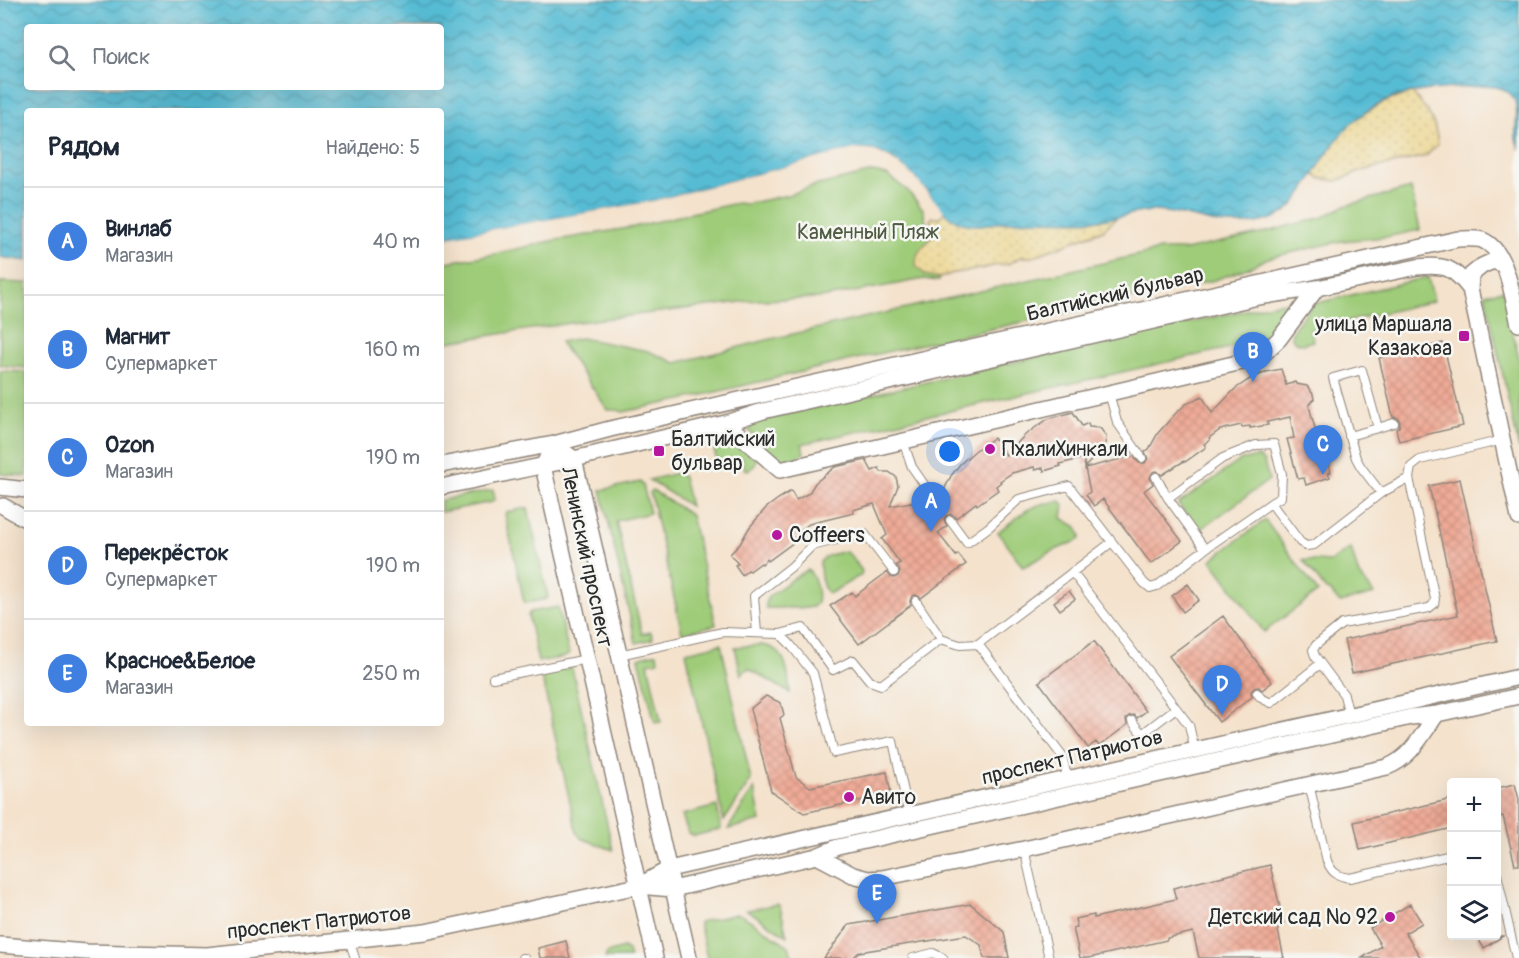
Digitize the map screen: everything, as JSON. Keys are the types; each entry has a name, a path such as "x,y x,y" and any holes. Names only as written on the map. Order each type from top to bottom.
{"street":[{"name":"Балтийский бульвар","path":"444,464 554,444 610,429 1458,239 1482,240 1491,246 1504,265"},
{"path":"1519,324 1504,265 1493,261 1482,266 1472,275 1470,289 1519,518"},
{"name":"Балтийский бульвар","path":"444,486 574,459 726,423 763,411 1258,297 1434,265 1454,272 1470,289"},
{"path":"726,423 780,470 1259,358 1279,339 1317,288"},
{"name":"Ленинский проспект","path":"655,958 543,466 554,444 574,459 689,958"},
{"path":"0,487 24,490"},
{"path":"1,506 24,507"},
{"path":"1,506 24,518"},
{"name":"проспект Патриотов","path":"0,945 130,955 207,955 425,932 638,886 669,869 1519,677"},
{"name":"проспект Патриотов","path":"638,886 673,889 817,856 838,847 1400,720 1519,696"},
{"path":"817,856 853,875 868,879 882,878 1024,849 1388,767 1408,755 1437,714"}],"lane":[{"path":"1378,428 1362,370 1333,378 1356,458 1381,493"},
{"path":"1109,393 1117,422 1142,458"},
{"path":"1349,436 1394,423"},
{"path":"1349,716 1344,695 1315,656 1313,650 1316,645 1342,624 1429,608 1434,604 1435,599 1409,478 1411,467 1420,460 1503,440"},
{"path":"903,441 912,467 935,500"},
{"path":"950,520 967,543 989,527 1019,499 1068,486 1150,588 1157,586 1281,496 1282,474 1274,444 1256,445 1223,458 1168,498"},
{"path":"1156,477 1168,498 1205,549"},
{"path":"1272,503 1299,542 1306,546 1314,545 1381,493 1409,478"},
{"path":"757,633 754,596 791,567 812,546 864,533 894,572"},
{"path":"916,602 942,639 960,645 978,644 1112,542"},
{"path":"1072,572 1189,725 1195,751"},
{"path":"620,655 723,632 780,634 803,628 833,670 853,660 870,681 881,685 942,639"},
{"path":"780,634 813,673 834,753 893,741 909,815"},
{"path":"978,644 1062,756 1068,780"},
{"path":"494,678 587,658"},
{"path":"1257,693 1271,703 1320,664"},
{"path":"1132,721 1142,734 1176,708"},
{"path":"1309,784 1327,861 1332,871 1339,877 1350,878 1447,856"},
{"path":"1024,849 1049,958"},
{"path":"1500,886 1516,958"},
{"path":"349,940 354,958"},
{"path":"913,958 933,953 943,958"}],"green space":[{"name":"Каменный Пляж","path":"873,172 887,175 907,190 923,209 939,281 924,279 821,298 758,300 570,323 444,343 444,262 634,227 737,203 746,204 788,195 814,186"},
{"path":"1411,188 1420,230 1386,237 1342,241 1268,258 1215,280 623,412 608,410 560,342 581,338 648,351 676,363 1160,250 1185,250 1259,234 1323,217 1344,206"},
{"path":"1428,277 1434,301 1311,330 1313,341 1302,344 1295,342 1291,336 1294,328 1313,304"},
{"path":"0,282 24,283 24,368 0,365"},
{"path":"1503,290 1519,359 1519,449 1485,294"},
{"path":"1287,302 1293,310 1269,339 1250,352 1247,344 802,444 804,453 792,460 780,459 774,455 749,431 754,423 762,419"},
{"path":"0,371 24,372 24,476 0,474"},
{"path":"712,441 736,443 744,448 756,458 755,465 745,470 742,460 718,466"},
{"path":"1259,457 1264,462 1269,480 1198,531 1178,504 1241,460"},
{"path":"677,473 683,477 690,506 649,480"},
{"path":"640,482 643,485 650,513 616,521 642,634 651,632 653,639 636,643 601,490"},
{"path":"493,490 495,499 492,502 444,511 444,499"},
{"path":"652,490 691,515 716,625 682,633 650,492"},
{"path":"1061,501 1064,505 1062,518 1077,527 1081,537 1023,567 998,532 1027,510 1041,504"},
{"path":"526,508 548,597 527,603 524,602 505,514"},
{"path":"1265,520 1318,592 1264,632 1211,560"},
{"path":"1351,548 1358,573 1374,594 1340,603 1330,591 1326,590 1303,560 1330,562"},
{"path":"841,552 850,555 862,571 861,575 829,594 823,584 820,562 827,556"},
{"path":"808,570 815,581 817,590 818,599 813,607 766,608 769,596"},
{"path":"558,607 569,654 565,657 538,662 528,615 530,612"},
{"path":"721,644 751,780 724,821 686,652"},
{"path":"760,645 776,650 781,655 787,669 790,693 748,668 741,675 735,647"},
{"path":"657,653 658,661 648,663 661,722 655,723 639,658"},
{"path":"572,668 613,850 581,838 577,833 541,674"},
{"path":"754,788 761,821 728,829"},
{"path":"717,806 721,829 694,836 688,833 682,815"},
{"path":"777,904 780,906 787,936 747,910"},
{"path":"736,914 742,915 789,946 792,958 707,958 699,922"},
{"path":"623,948 628,951 630,958 605,958 607,953"}],"sand":[{"path":"1412,93 1430,116 1437,135 1438,144 1426,156 1362,171 1337,181 1319,178 1313,173 1343,132 1365,113 1393,99"},
{"path":"944,211 958,221 972,224 1117,217 1103,230 1032,257 1021,257 1008,264 953,273 940,278 925,275 916,266 916,260 919,251 934,233 930,220 933,217 940,217"}],"water":[{"path":"0,0 1519,0 1519,149 1516,138 1515,100 1501,88 1482,86 1428,90 1391,99 1374,106 1344,131 1286,212 1254,223 1210,222 1153,211 1099,220 1024,220 982,225 969,224 948,215 912,175 892,158 874,150 854,149 657,200 444,237 444,108 24,108 24,261 0,257"}],"pier":[{"path":"854,149 875,151 894,161 907,170 944,211 942,214 913,181 893,163 874,154 854,152 658,203 444,240 444,237 657,200"}],"building":[{"path":"1443,343 1463,426 1399,441 1396,429 1400,422 1398,418 1393,417 1379,358"},
{"path":"1281,369 1286,385 1295,382 1307,386 1313,394 1314,399 1309,406 1331,472 1328,473 1330,477 1306,485 1304,478 1298,479 1287,439 1294,438 1290,417 1267,422 1268,425 1250,428 1250,426 1242,427 1241,425 1220,430 1204,444 1206,447 1185,462 1162,475 1157,471 1151,475 1153,484 1144,491 1182,541 1151,564 1103,499 1094,506 1086,495 1090,492 1085,468 1133,456 1139,463 1145,463 1148,458 1145,452 1158,433 1186,404 1202,396 1212,413 1235,389 1250,379"},
{"path":"1073,412 1082,426 1088,423 1089,427 1100,428 1106,436 1105,446 1085,467 1083,458 1044,471 1043,468 1035,470 1034,467 1012,473 1000,481 996,486 998,490 977,505 976,503 956,518 952,514 946,516 944,520 947,526 938,533 956,556 958,554 966,564 921,598 916,595 912,596 911,605 859,644 830,606 852,592 855,596 887,572 894,578 900,572 896,565 900,563 882,539 887,535 874,504 853,510 854,513 809,524 792,539 794,542 768,561 767,559 742,575 735,565 738,564 730,554 766,508 791,491 796,500 809,493 815,483 835,467 866,460 872,471 879,468 881,472 889,472 896,477 898,486 890,506 927,499 936,506 941,502 939,495 951,476 960,464 976,450 994,438 1006,455 1025,435 1048,419"},
{"path":"1460,479 1497,641 1352,673 1344,640 1458,615 1429,486"},
{"path":"1188,584 1199,600 1183,612 1172,596"},
{"path":"1069,591 1075,599 1060,610 1054,602"},
{"path":"1223,616 1272,682 1262,690 1259,687 1254,688 1251,691 1252,697 1219,722 1169,656"},
{"path":"1094,641 1146,711 1137,718 1134,715 1129,716 1126,719 1127,725 1099,746 1096,742 1088,748 1039,682"},
{"path":"766,696 781,703 784,715 780,718 796,777 810,787 887,772 891,794 804,813 771,791 750,709"},
{"path":"1515,784 1519,799 1519,865 1515,865 1503,816 1501,816 1501,787"},
{"path":"1447,800 1447,829 1360,850 1354,822"},
{"path":"1270,865 1284,924 1277,926 1284,958 1199,958 1193,932 1089,958 1080,958 1073,928 1077,927 1075,919 1094,915 1094,918 1176,899 1173,888"},
{"path":"971,904 1004,932 1009,958 984,958 981,945 966,935 859,952 853,958 824,958 849,925"},
{"path":"1410,904 1422,923 1405,933 1421,958 1362,958 1381,946 1370,928"},
{"path":"1479,940 1497,940 1484,948"},
{"path":"566,941 570,958 540,958 538,948"}],"place":[{"name":"улица Маршала Казакова","path":"1464,336"},
{"name":"Магнит","path":"1253,382"},
{"name":"ПхалиХинкали","path":"990,449"},
{"name":"Балтийский бульвар","path":"659,451"},
{"name":"Ozon","path":"1323,475"},
{"name":"Винлаб","path":"931,532"},
{"name":"Coffeers","path":"777,535"},
{"name":"Перекрёсток","path":"1222,715"},
{"name":"Авито","path":"849,797"},
{"name":"Детский сад № 92","path":"1390,917"},
{"name":"Красное&Белое","path":"877,924"}]}
